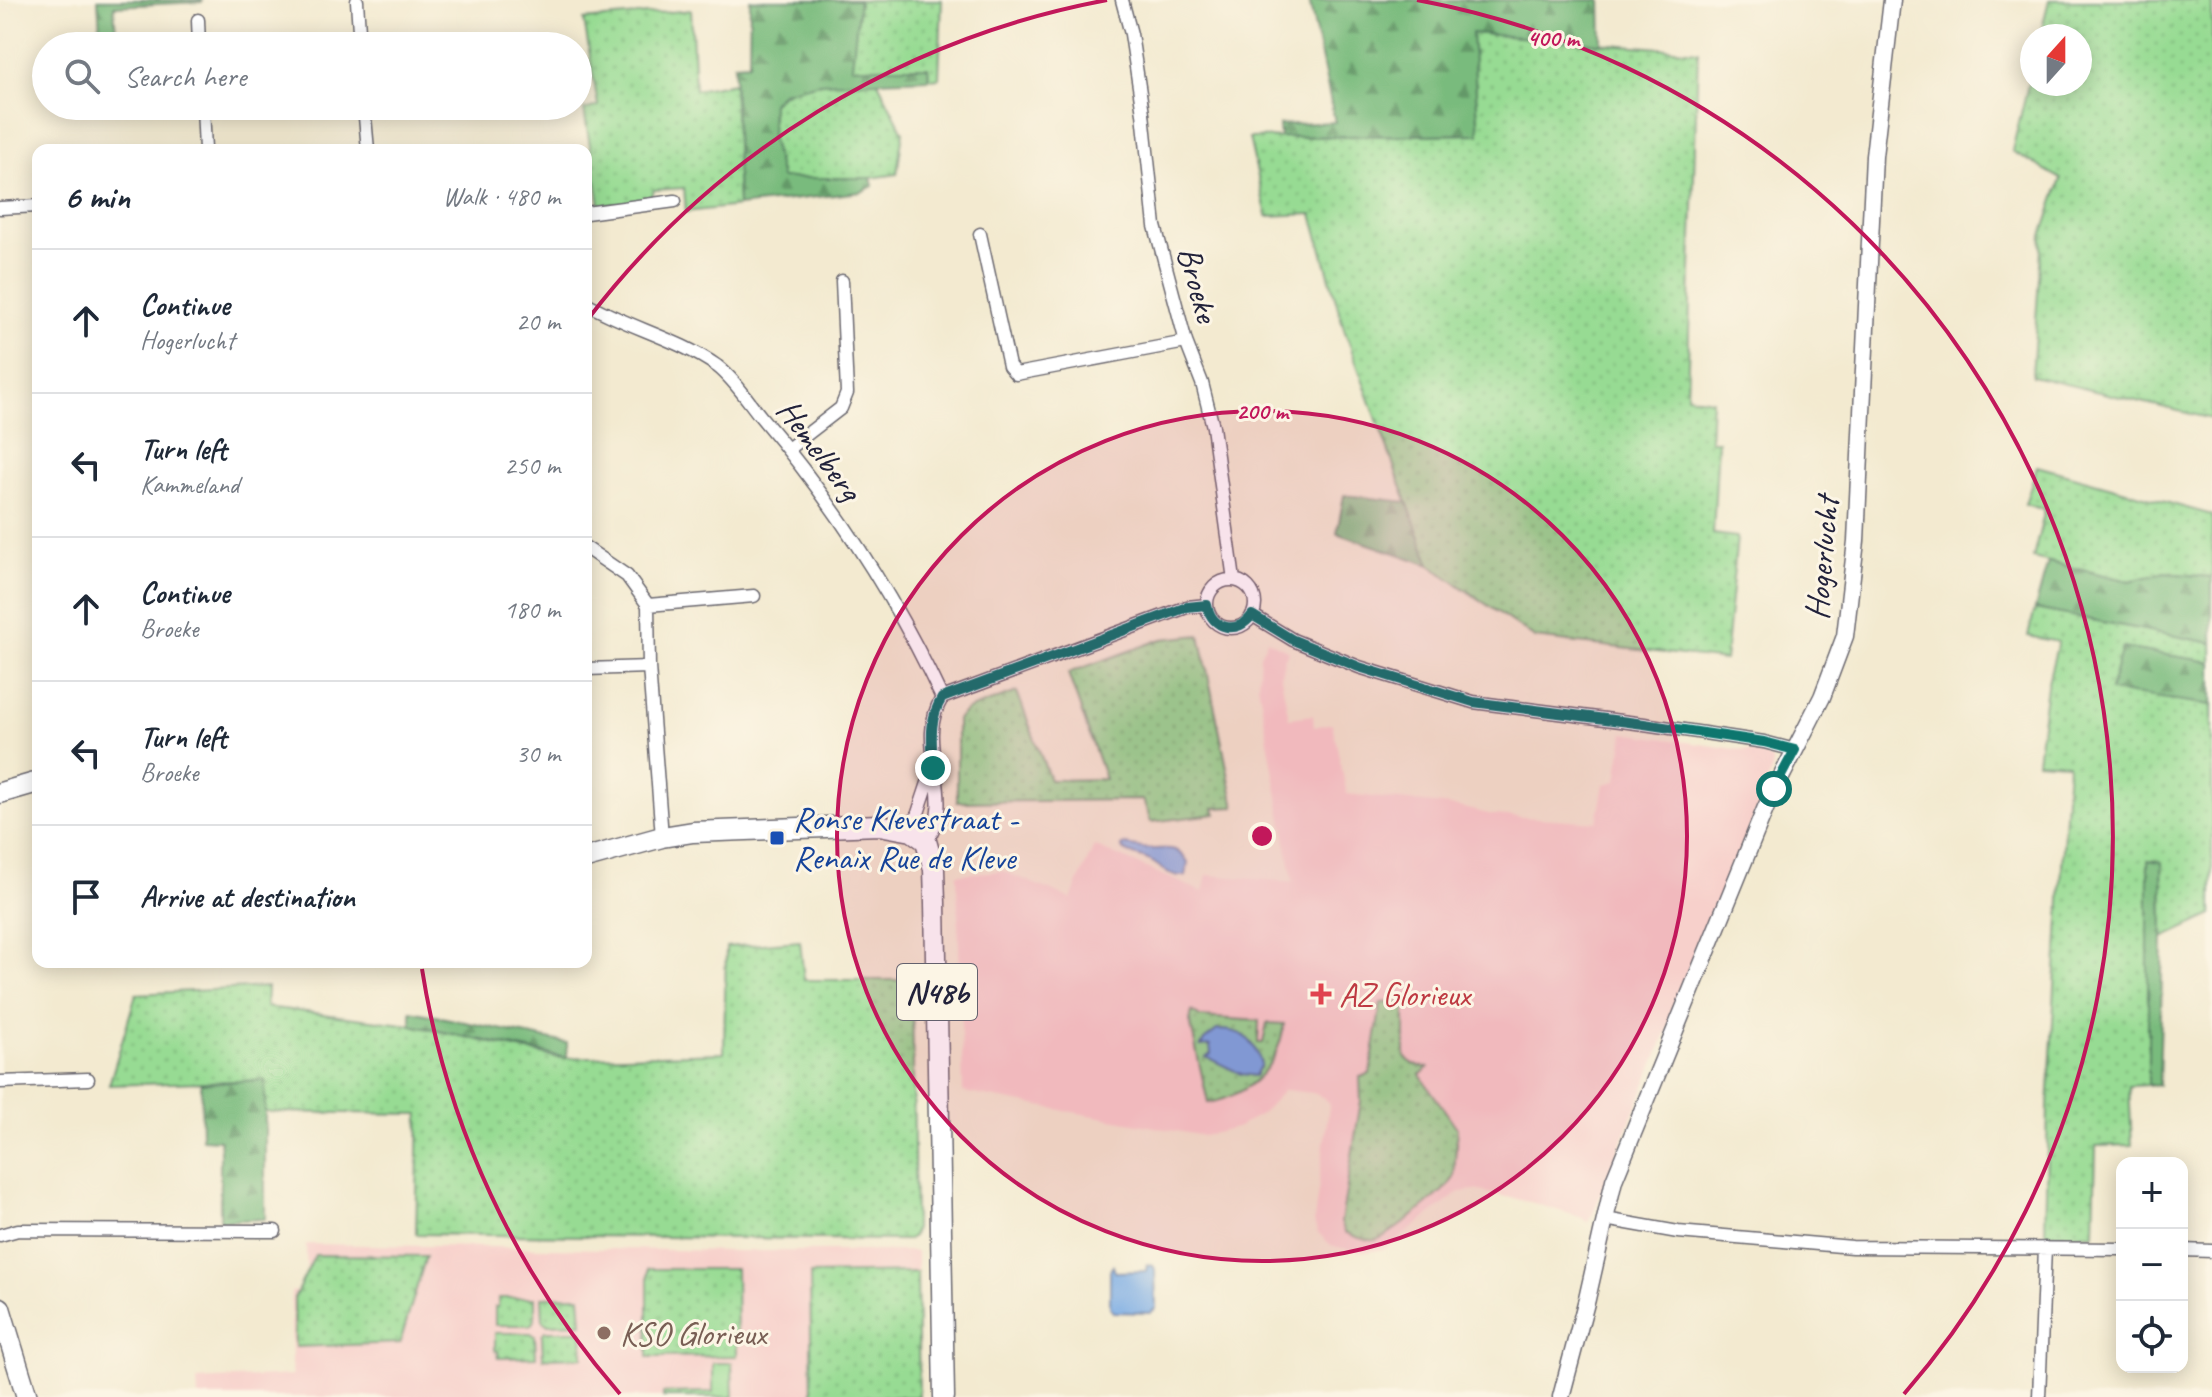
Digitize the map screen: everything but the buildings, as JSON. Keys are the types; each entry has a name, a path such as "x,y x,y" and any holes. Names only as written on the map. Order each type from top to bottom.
{"main road":[{"path":"0,793 32,784"},
{"path":"592,856 662,837 693,832 869,825 891,826 919,836"},
{"name":"N48b","path":"919,836 934,869 944,1397"},
{"path":"0,1308 27,1397"}],"street":[{"name":"Broeke","path":"1122,0 1131,34 1143,113 1155,226 1213,427 1234,580 1251,591 1255,603 1252,615"},
{"name":"Hogerlucht","path":"1561,1397 1584,1313 1614,1180 1766,807 1822,697 1850,616 1874,156 1892,0"},
{"path":"357,1 359,32"},
{"path":"198,20 198,32"},
{"path":"204,120 205,144"},
{"path":"365,120 367,144"},
{"path":"592,212 675,201"},
{"path":"0,208 32,206"},
{"path":"980,234 1009,366 1016,374 1186,342"},
{"path":"788,449 841,408 847,393 842,281"},
{"name":"Hemelberg","path":"592,306 705,358 722,369 788,449 875,572 948,696"},
{"path":"592,552 627,576 648,605 649,667 662,837"},
{"path":"1234,580 1221,582 1209,594 1207,605 1211,618 1225,627 1241,626 1252,615 1285,634 1359,667 1473,702 1644,724 1764,742 1795,750"},
{"path":"648,605 754,596"},
{"path":"919,836 937,822 938,787 933,768 931,728 933,711 948,696 1187,607 1207,605"},
{"path":"592,669 649,667"},
{"path":"919,836 933,768"},
{"path":"0,1082 88,1079"},
{"path":"1605,1219 1678,1232 1852,1247 2116,1249"},
{"path":"0,1235 18,1230 275,1231"},
{"path":"2039,1397 2045,1248"},
{"path":"2188,1250 2212,1251"}],"shaded area":[{"name":"AZ Glorieux","path":"1267,640 1289,651 1284,659 1281,677 1289,718 1313,715 1314,727 1332,723 1347,794 1459,807 1493,815 1597,822 1604,784 1617,781 1624,733 1763,753 1772,760 1773,766 1746,838 1589,1223 1583,1218 1530,1202 1474,1190 1460,1192 1385,1249 1366,1252 1338,1247 1331,1245 1317,1232 1314,1221 1329,1106 1325,1098 1313,1093 1284,1090 1262,1113 1239,1127 1204,1136 963,1092 957,874 1003,871 1071,899 1094,846 1203,892 1207,875 1293,882 1258,684 1260,655"},
{"name":"KSO Glorieux","path":"306,1244 917,1251 919,1397 198,1397 197,1380 292,1375 291,1291 307,1290"}],"green space":[{"path":"98,0 202,0 114,6 116,32 100,32"},
{"path":"750,0 859,0 852,67 928,67 929,79 820,83 783,92 772,103 771,136 781,178 871,178 873,186 861,192 738,206 734,64 749,63"},
{"path":"859,0 942,0 939,78 929,79 928,68 851,67"},
{"path":"1309,0 1601,0 1602,44 1472,33 1479,134 1280,137 1279,125 1335,122"},
{"path":"2049,0 2212,2 2212,419 2032,376 2042,236 2061,179 2012,151 2025,96 2092,96 2092,24 2043,24"},
{"path":"691,10 695,90 734,83 738,206 686,212 684,188 654,190 648,201 600,205 586,120 592,120 592,108 598,106 592,69 592,32 586,32 584,20"},
{"path":"1471,33 1698,51 1687,396 1712,400 1710,441 1718,441 1713,534 1737,537 1725,660 1535,638 1430,565 1344,329 1312,214 1267,216 1249,138 1479,134"},
{"path":"877,80 903,132 897,174 871,178 781,179 771,136 772,103 782,95 807,85"},
{"path":"2037,466 2212,515 2212,577 2165,573 2129,581 2033,558 2045,510 2025,504"},
{"path":"1344,495 1407,502 1430,565 1337,533"},
{"path":"2048,562 2129,581 2165,573 2212,577 2212,643 2035,609"},
{"path":"2035,609 2212,643 2212,662 2122,648 2110,690 2212,705 2212,915 2163,938 2162,862 2148,860 2148,1085 2129,1086 2132,1145 2096,1146 2094,1234 2045,1233 2048,1107 2068,763 2037,761 2047,686 2058,642 2028,636"},
{"path":"1200,635 1235,807 1214,808 1216,814 1151,822 1143,800 957,802 957,719 967,710 1017,692 1050,780 1105,779 1068,673 1162,639"},
{"path":"2122,648 2212,662 2212,705 2110,691"},
{"path":"2148,860 2162,862 2159,1085 2148,1085"},
{"path":"800,941 804,980 912,980 915,1228 913,1236 906,1240 416,1234 419,1114 265,1112 265,1080 109,1085 136,994 267,987 266,1007 411,1025 559,1058 724,1053 726,947"},
{"path":"1395,1002 1408,1007 1405,1011 1405,1057 1413,1064 1428,1068 1420,1075 1457,1128 1454,1178 1401,1225 1382,1237 1368,1240 1345,1232 1341,1222 1361,1101 1360,1077 1370,1074 1381,1003"},
{"path":"411,1011 567,1043 567,1058 411,1025"},
{"path":"1192,1011 1200,1017 1259,1021 1258,1043 1263,1043 1267,1023 1284,1024 1275,1053 1259,1077 1236,1093 1208,1103 1190,1021"},
{"path":"265,1080 265,1219 220,1221 220,1140 202,1139 201,1083"},
{"path":"315,1255 426,1256 400,1343 295,1347 294,1298"},
{"path":"648,1269 736,1269 737,1356 648,1357"},
{"path":"917,1272 919,1397 812,1397 810,1274"},
{"path":"580,1296 582,1323 547,1324 543,1321 542,1297"},
{"path":"498,1298 535,1298 535,1319 531,1325 495,1325"},
{"path":"545,1331 582,1331 583,1357 543,1358 542,1335"},
{"path":"495,1333 531,1333 535,1336 536,1357 499,1358 495,1350"},
{"path":"713,1363 732,1363 733,1397 663,1397 663,1393 713,1392"}],"water":[{"path":"1122,845 1177,851 1188,862 1186,876 1172,874 1150,861 1129,854 1122,849"},
{"path":"1217,1030 1234,1031 1251,1042 1261,1064 1255,1076 1241,1074 1206,1057 1211,1054 1210,1045 1201,1046"},
{"path":"1147,1265 1155,1269 1156,1308 1150,1313 1113,1312 1110,1308 1110,1270 1113,1266 1115,1272 1146,1271"}],"place":[{"name":"Ronse Klevestraat - Renaix Rue de Kleve","path":"777,838"},
{"name":"AZ Glorieux","path":"1321,994"},
{"name":"KSO Glorieux","path":"604,1333"}],"route":[{"path":"933,768 933,711 947,695 1187,607 1207,605 1211,618 1220,626 1236,628 1246,623 1252,615 1293,640 1359,667 1473,702 1644,724 1764,742 1795,750 1774,789"}]}
